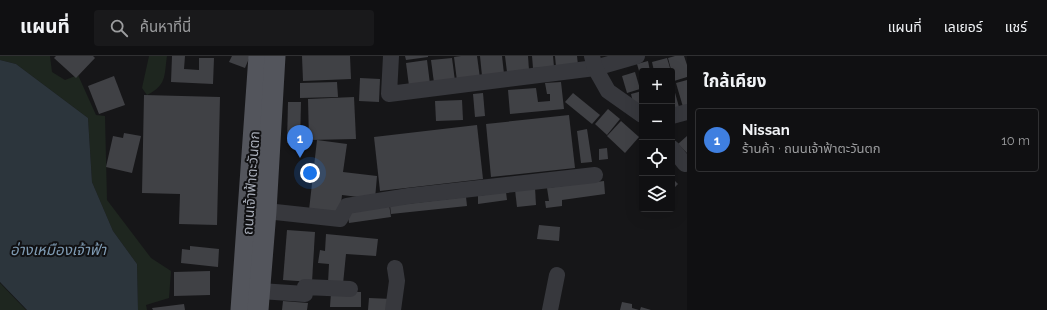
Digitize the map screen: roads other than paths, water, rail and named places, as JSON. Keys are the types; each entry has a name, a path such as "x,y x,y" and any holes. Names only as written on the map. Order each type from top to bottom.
{"main road":[{"name":"ถนนเจ้าฟ้าตะวันตก","path":"241,310 259,56"},
{"name":"ถนนเจ้าฟ้าตะวันตก","path":"259,300 275,56"}],"street":[{"path":"391,56 389,94 637,56"},
{"path":"594,62 608,91 639,113"},
{"path":"675,115 687,112"},
{"path":"675,152 684,164"},
{"path":"266,211 340,219 347,206 409,196 595,174"},
{"path":"393,310 397,281 395,268"},
{"path":"550,310 557,275"},
{"path":"259,300 305,294 305,287 350,289"}],"water":[{"name":"อ่างเหมืองเจ้าฟ้า","path":"0,60 16,64 88,118 92,182 113,231 137,264 138,310 27,310 0,282"}],"place":[{"name":"Nissan","path":"300,158"}]}
